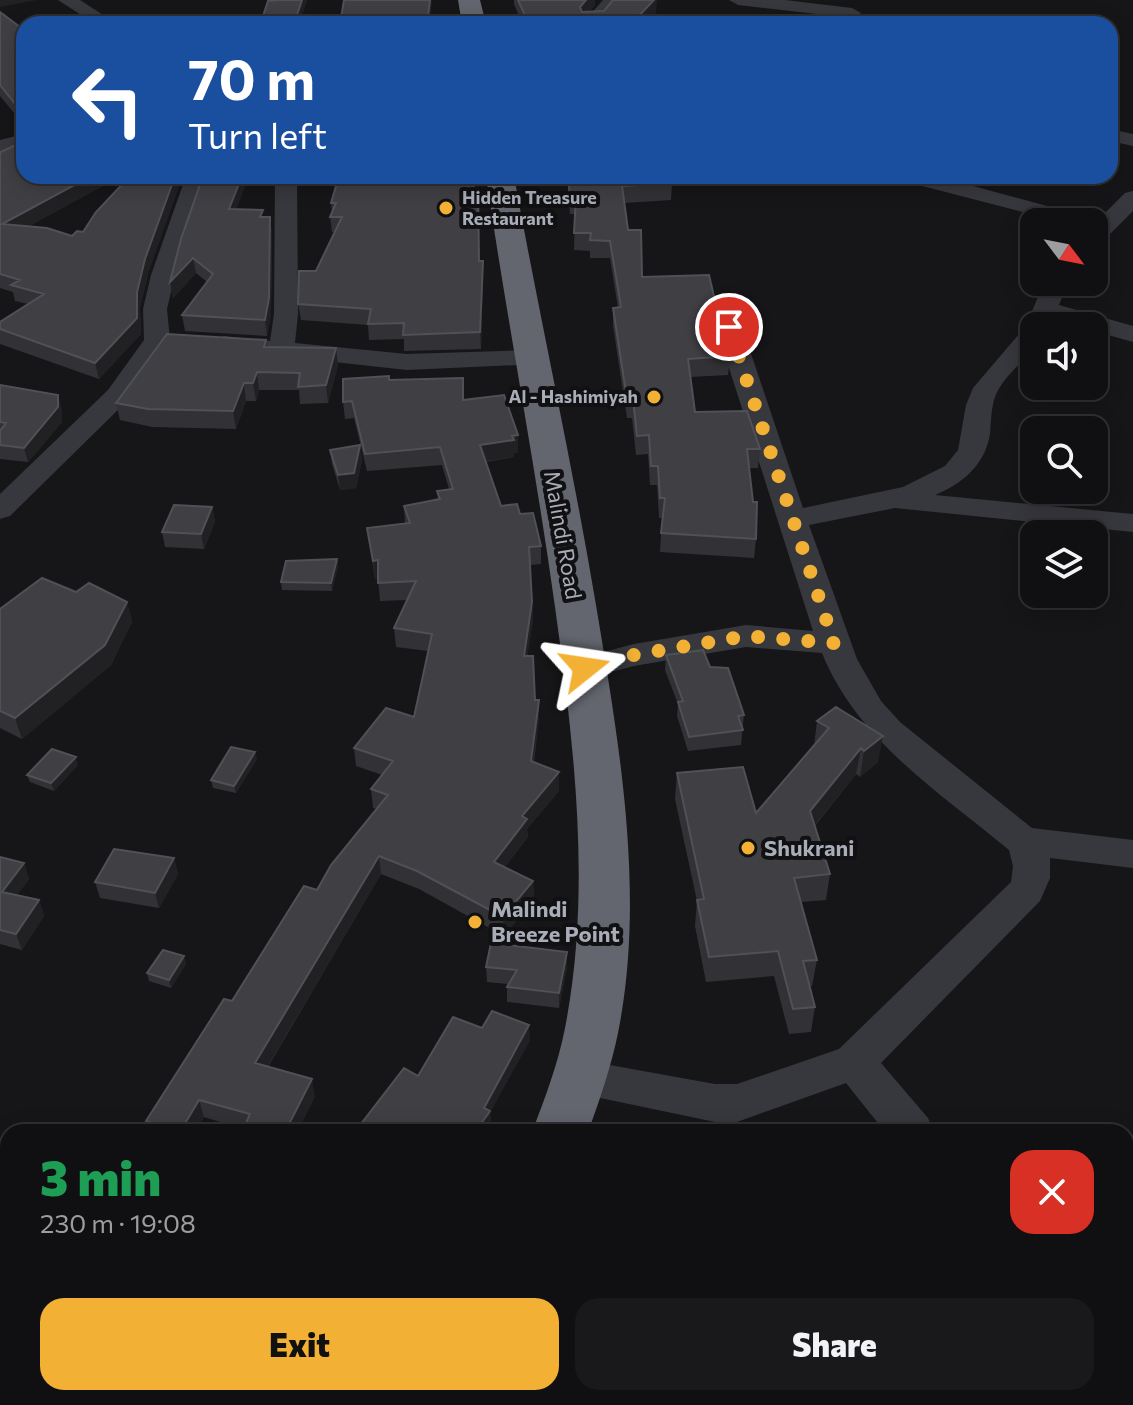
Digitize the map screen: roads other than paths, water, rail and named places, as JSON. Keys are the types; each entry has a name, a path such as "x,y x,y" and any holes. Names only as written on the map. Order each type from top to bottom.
{"highway":[{"name":"Malindi Road","path":"501,184 530,358 563,523 585,668 603,829 602,934 582,1078 563,1124"}],"street":[{"path":"67,0 94,16"},
{"path":"598,16 613,0"},
{"path":"738,0 854,12"},
{"path":"0,510 117,396 157,340 155,309 163,275 194,184"},
{"path":"282,347 286,314 286,184"},
{"path":"940,184 1026,208"},
{"path":"1108,217 1133,198"},
{"path":"582,1078 715,1103 737,1103 854,1062 1026,891 1034,876 1032,856 1023,841 888,731 868,710 855,689 834,643 729,327"},
{"path":"1108,331 1133,334"},
{"path":"157,340 282,347 407,362 530,358"},
{"path":"792,519 891,500 946,479 959,470 968,458 974,441 977,407 986,387 1020,345"},
{"path":"891,500 1133,523"},
{"path":"585,668 634,655 746,636 834,643"},
{"path":"1023,841 1133,854"},
{"path":"854,1062 905,1124"}],"place":[{"name":"Hidden Treasure Restaurant","path":"446,208"},
{"name":"Al - Hashimiyah","path":"654,397"},
{"name":"Shukrani","path":"748,848"},
{"name":"Malindi Breeze Point","path":"475,922"}]}
